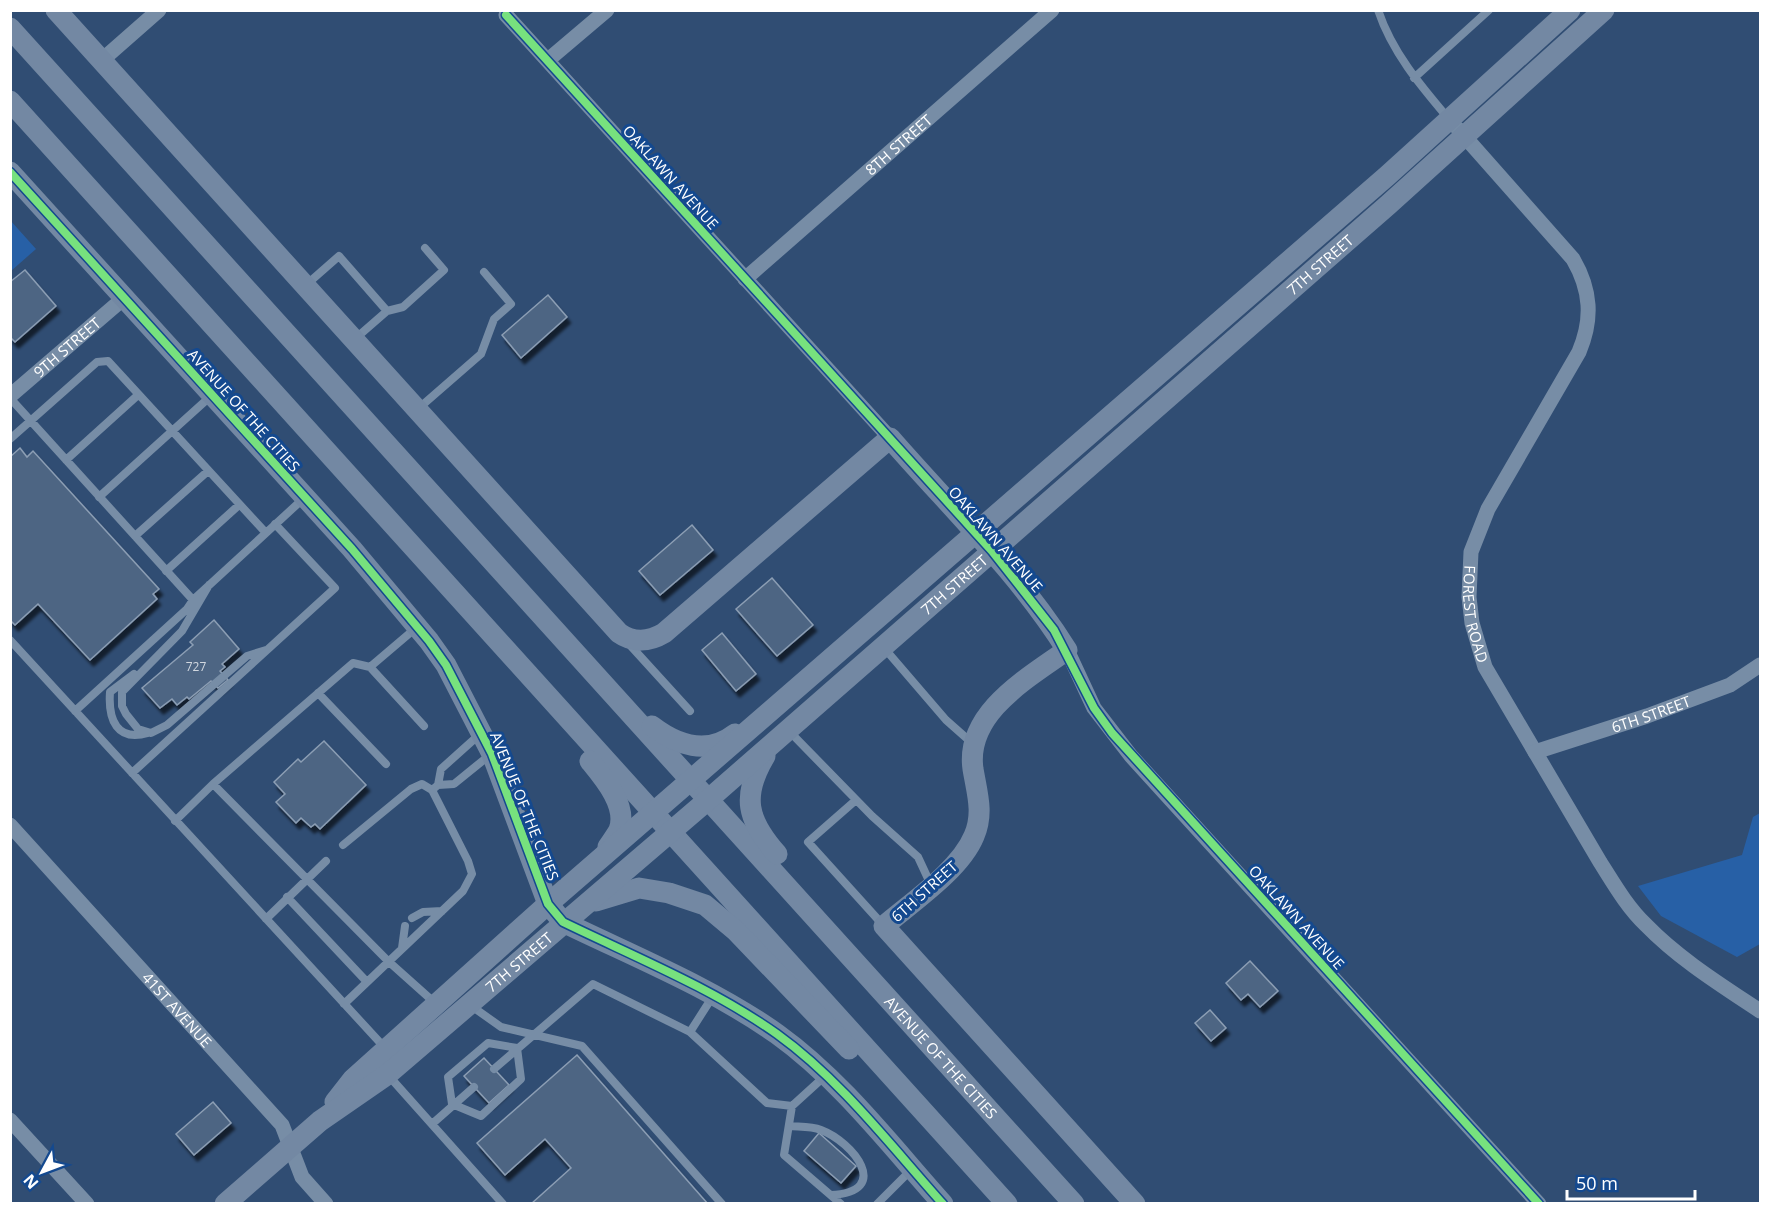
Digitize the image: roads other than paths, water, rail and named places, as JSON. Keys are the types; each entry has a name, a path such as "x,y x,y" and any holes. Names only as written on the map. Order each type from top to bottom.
{"main road":[{"path":"56,10 352,341 619,633 638,641 664,633 890,438"},
{"name":"7TH STREET","path":"320,1121 353,1079 548,904 975,534 1449,119 1570,10"},
{"name":"7TH STREET","path":"225,1203 320,1121 388,1074 579,908 709,799 1465,136 1604,10"},
{"name":"AVENUE OF THE CITIES","path":"10,28 1074,1203"},
{"path":"10,101 1007,1203"},
{"name":"AVENUE OF THE CITIES","path":"10,172 305,497 418,626 446,665 482,733 548,904 563,922 713,996 777,1034 825,1076 944,1203"},
{"name":"OAKLAWN AVENUE","path":"890,438 1021,586 1066,650"},
{"path":"430,566 512,676 606,779 617,802 619,830 597,863"},
{"name":"6TH STREET","path":"884,926 963,856 975,834 980,806 973,769 974,744 983,721 1007,696 1066,650"},
{"path":"625,706 663,735 693,747 700,747 730,738 789,695"},
{"path":"780,736 751,783 750,809 758,830 845,930 918,1029"},
{"path":"579,908 628,889 639,888 669,893 705,905 736,931 861,1062 973,1165"},
{"path":"884,926 1135,1203"}],"street":[{"path":"101,61 159,10"},
{"path":"548,60 607,10"},
{"name":"8TH STREET","path":"745,279 1052,10"},
{"name":"OAKLAWN AVENUE","path":"506,15 890,438"},
{"name":"FOREST ROAD","path":"1449,119 1574,259 1590,303 1586,337 1580,352 1488,509 1471,552 1469,597 1472,623 1481,656 1485,667 1534,752 1619,892 1644,924 1706,975 1761,1011"},
{"name":"9TH STREET","path":"10,397 124,298"},
{"name":"OAKLAWN AVENUE","path":"1066,650 1094,708 1125,748 1539,1203"},
{"name":"6TH STREET","path":"1534,752 1647,716 1730,685 1761,664"},
{"name":"41ST AVENUE","path":"10,825 282,1125 302,1177 326,1203"},
{"path":"10,1120 87,1203"}],"lane":[{"path":"1378,10 1391,43 1414,78 1449,119"},
{"path":"1414,78 1489,10"},
{"path":"352,341 387,311 403,306 444,270 424,248"},
{"path":"304,287 339,256 387,311"},
{"path":"416,411 481,354 494,319 511,304 484,272"},
{"path":"10,438 97,362 108,361 266,533"},
{"path":"66,460 138,395"},
{"path":"99,496 212,395"},
{"path":"10,397 193,600"},
{"path":"135,536 208,471"},
{"path":"75,711 305,497"},
{"path":"166,571 239,505"},
{"path":"132,773 335,588 275,524"},
{"path":"151,732 138,729 122,706 122,692 138,672 182,630 209,585"},
{"path":"370,667 418,626"},
{"path":"619,633 690,711"},
{"path":"10,640 386,1049"},
{"path":"883,647 946,720 974,744"},
{"path":"138,672 110,692 109,712 114,723 123,732 136,736 167,725 247,657 269,649"},
{"path":"175,821 213,784 353,663 370,667 424,726"},
{"path":"318,693 386,764"},
{"path":"344,1004 463,891 472,874 435,787 441,769 482,733"},
{"path":"780,736 856,800 918,857 931,885"},
{"path":"343,845 411,789 422,784 435,787 454,784 492,754"},
{"path":"213,784 388,961 436,1005"},
{"path":"856,800 808,842 884,926"},
{"path":"266,919 326,861"},
{"path":"287,897 367,982"},
{"path":"412,918 423,912 442,911"},
{"path":"402,948 405,926"},
{"path":"494,1069 593,984 690,1032 766,1103 792,1106"},
{"path":"690,1032 713,996"},
{"path":"469,1004 501,1027 533,1034 547,1040 570,1041 582,1046 722,1203"},
{"path":"452,1104 448,1077 488,1042 517,1048"},
{"path":"452,1104 481,1116 521,1079 517,1048"},
{"path":"388,1074 503,1203"},
{"path":"825,1076 792,1106 784,1155 841,1203"},
{"path":"432,1124 474,1087"},
{"path":"789,1126 823,1130 862,1165 865,1176 858,1190 831,1196"},
{"path":"877,1203 912,1169"}]}
